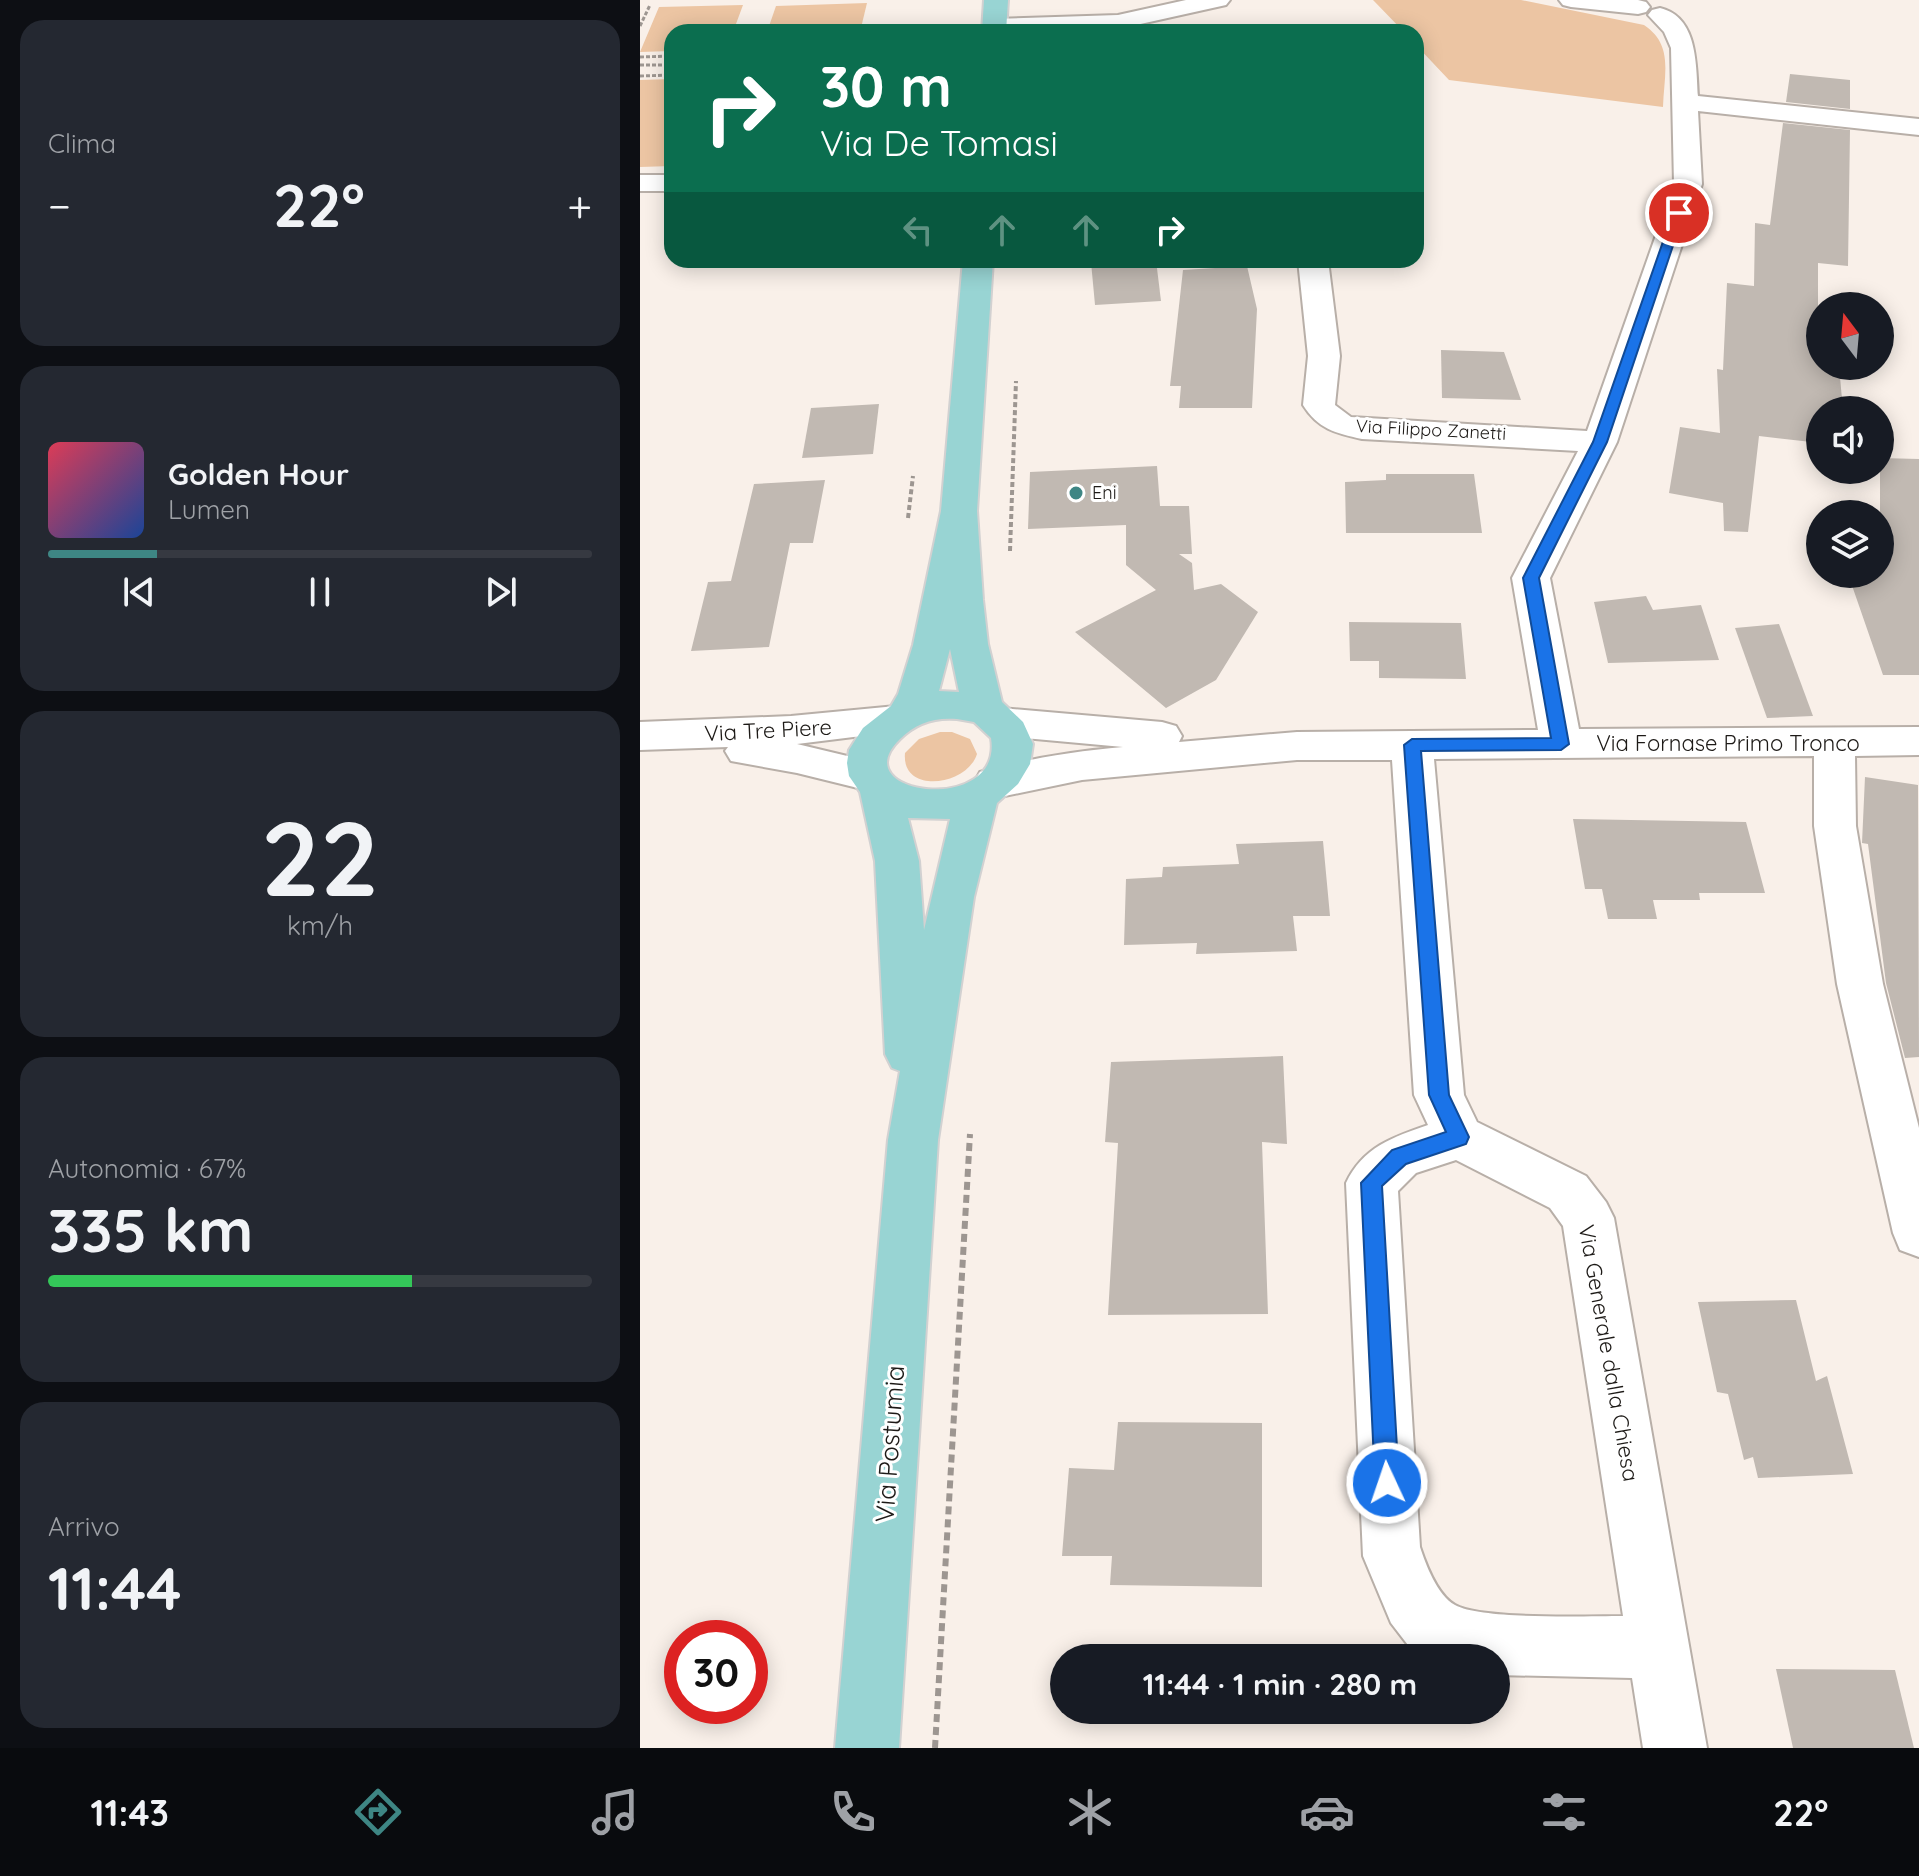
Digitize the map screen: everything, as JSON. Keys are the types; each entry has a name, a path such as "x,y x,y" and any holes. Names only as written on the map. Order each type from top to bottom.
{"main road":[{"path":"994,24 996,0"},
{"path":"959,511 970,644 994,717 1013,744 1012,758 986,788 957,803 914,805 875,782 867,761 871,746 881,731 901,717 918,694 932,645 959,511 977,268"},
{"path":"901,717 948,705 994,717"},
{"name":"Via Postumia","path":"875,782 889,823 899,879 913,1140"},
{"name":"Via Postumia","path":"867,1748 913,1140 952,897 986,788"}],"street":[{"path":"1561,744 1531,578 1600,442 1688,184 1683,48 1675,29 1655,4 1571,0"},
{"path":"1083,24 1208,10"},
{"path":"1685,102 1919,127"},
{"path":"640,183 664,183"},
{"name":"Via Filippo Zanetti","path":"1314,268 1324,356 1319,405 1325,414 1340,424 1362,429 1600,442"},
{"name":"Via Tre Piere","path":"640,737 791,730 901,717"},
{"name":"Via Fornase Primo Tronco","path":"994,717 1297,746"},
{"name":"Via Tre Piere","path":"640,737 777,754 875,782"},
{"name":"Via Fornase Primo Tronco","path":"986,788 1082,765 1297,746 1919,741"},
{"path":"1834,743 1835,826 1860,984 1919,1233"},
{"path":"1412,745 1439,1095 1459,1137 1399,1157 1372,1183 1390,1547 1399,1581 1432,1627 1475,1643 1658,1647"},
{"name":"Via Generale dalla Chiesa","path":"1459,1137 1568,1192 1588,1218 1675,1748"}],"path":[{"path":"640,26 650,5"},
{"path":"640,57 664,56"},
{"path":"640,65 664,65"},
{"path":"640,76 664,75"},
{"path":"1010,560 1016,372"},
{"path":"935,1748 970,1127"}],"shaded area":[{"path":"1373,0 1521,0 1644,25 1660,42 1663,51 1663,107 1449,80 1424,53 1424,24 1396,24"},
{"path":"867,3 862,24 770,24 776,6"},
{"path":"743,5 736,24 664,24 664,51 640,52 659,7"},
{"path":"664,79 664,166 640,167 640,80"},
{"path":"940,732 952,732 970,739 977,754 971,765 949,779 923,780 913,775 907,766 905,753 919,739"}],"building":[{"path":"1790,74 1850,80 1850,109 1786,102"},
{"path":"1783,123 1850,130 1848,266 1818,263 1818,292 1806,292 1806,380 1840,380 1842,396 1806,396 1806,441 1759,436 1748,532 1724,531 1723,503 1669,493 1680,427 1720,433 1717,369 1723,370 1727,283 1754,286 1755,223 1770,225"},
{"path":"1092,268 1157,268 1161,301 1095,305"},
{"path":"1247,268 1257,309 1252,408 1179,408 1181,386 1170,386 1183,270"},
{"path":"1441,350 1504,352 1521,400 1442,398"},
{"path":"879,404 873,454 802,458 811,408"},
{"path":"1894,458 1919,459 1919,675 1883,675 1853,588 1894,588 1894,500 1880,500 1880,484 1894,484"},
{"path":"1157,466 1160,506 1189,506 1192,554 1179,554 1192,563 1194,590 1221,584 1258,612 1216,680 1166,708 1075,632 1156,590 1126,565 1126,525 1028,529 1030,472"},
{"path":"1386,474 1474,474 1482,533 1346,533 1345,482 1386,480"},
{"path":"825,480 813,543 790,543 769,647 691,651 708,582 731,581 754,484"},
{"path":"1646,596 1653,610 1701,605 1719,660 1608,663 1594,602"},
{"path":"1349,622 1461,623 1466,679 1379,678 1379,661 1350,661"},
{"path":"1779,624 1813,716 1767,718 1735,628"},
{"path":"1865,777 1918,785 1919,1057 1905,1058 1886,983 1868,844 1862,843"},
{"path":"1573,819 1746,822 1765,893 1699,893 1700,900 1653,900 1657,919 1608,919 1602,889 1585,889"},
{"path":"1323,841 1330,916 1293,916 1297,951 1196,954 1197,943 1124,945 1126,879 1162,877 1163,867 1239,864 1236,844"},
{"path":"1283,1056 1287,1144 1262,1142 1268,1314 1108,1315 1118,1143 1105,1142 1111,1062"},
{"path":"1796,1300 1816,1381 1827,1376 1853,1474 1758,1478 1753,1457 1744,1460 1728,1394 1717,1392 1698,1302"},
{"path":"1118,1422 1262,1423 1262,1587 1110,1585 1112,1556 1062,1556 1069,1468 1114,1470"},
{"path":"1776,1669 1895,1670 1914,1748 1793,1748"}],"place":[{"name":"Eni","path":"1076,493"}],"route":[{"path":"1387,1483 1372,1183 1399,1157 1459,1137 1439,1095 1412,745 1561,744 1531,578 1600,442 1679,213"}]}
